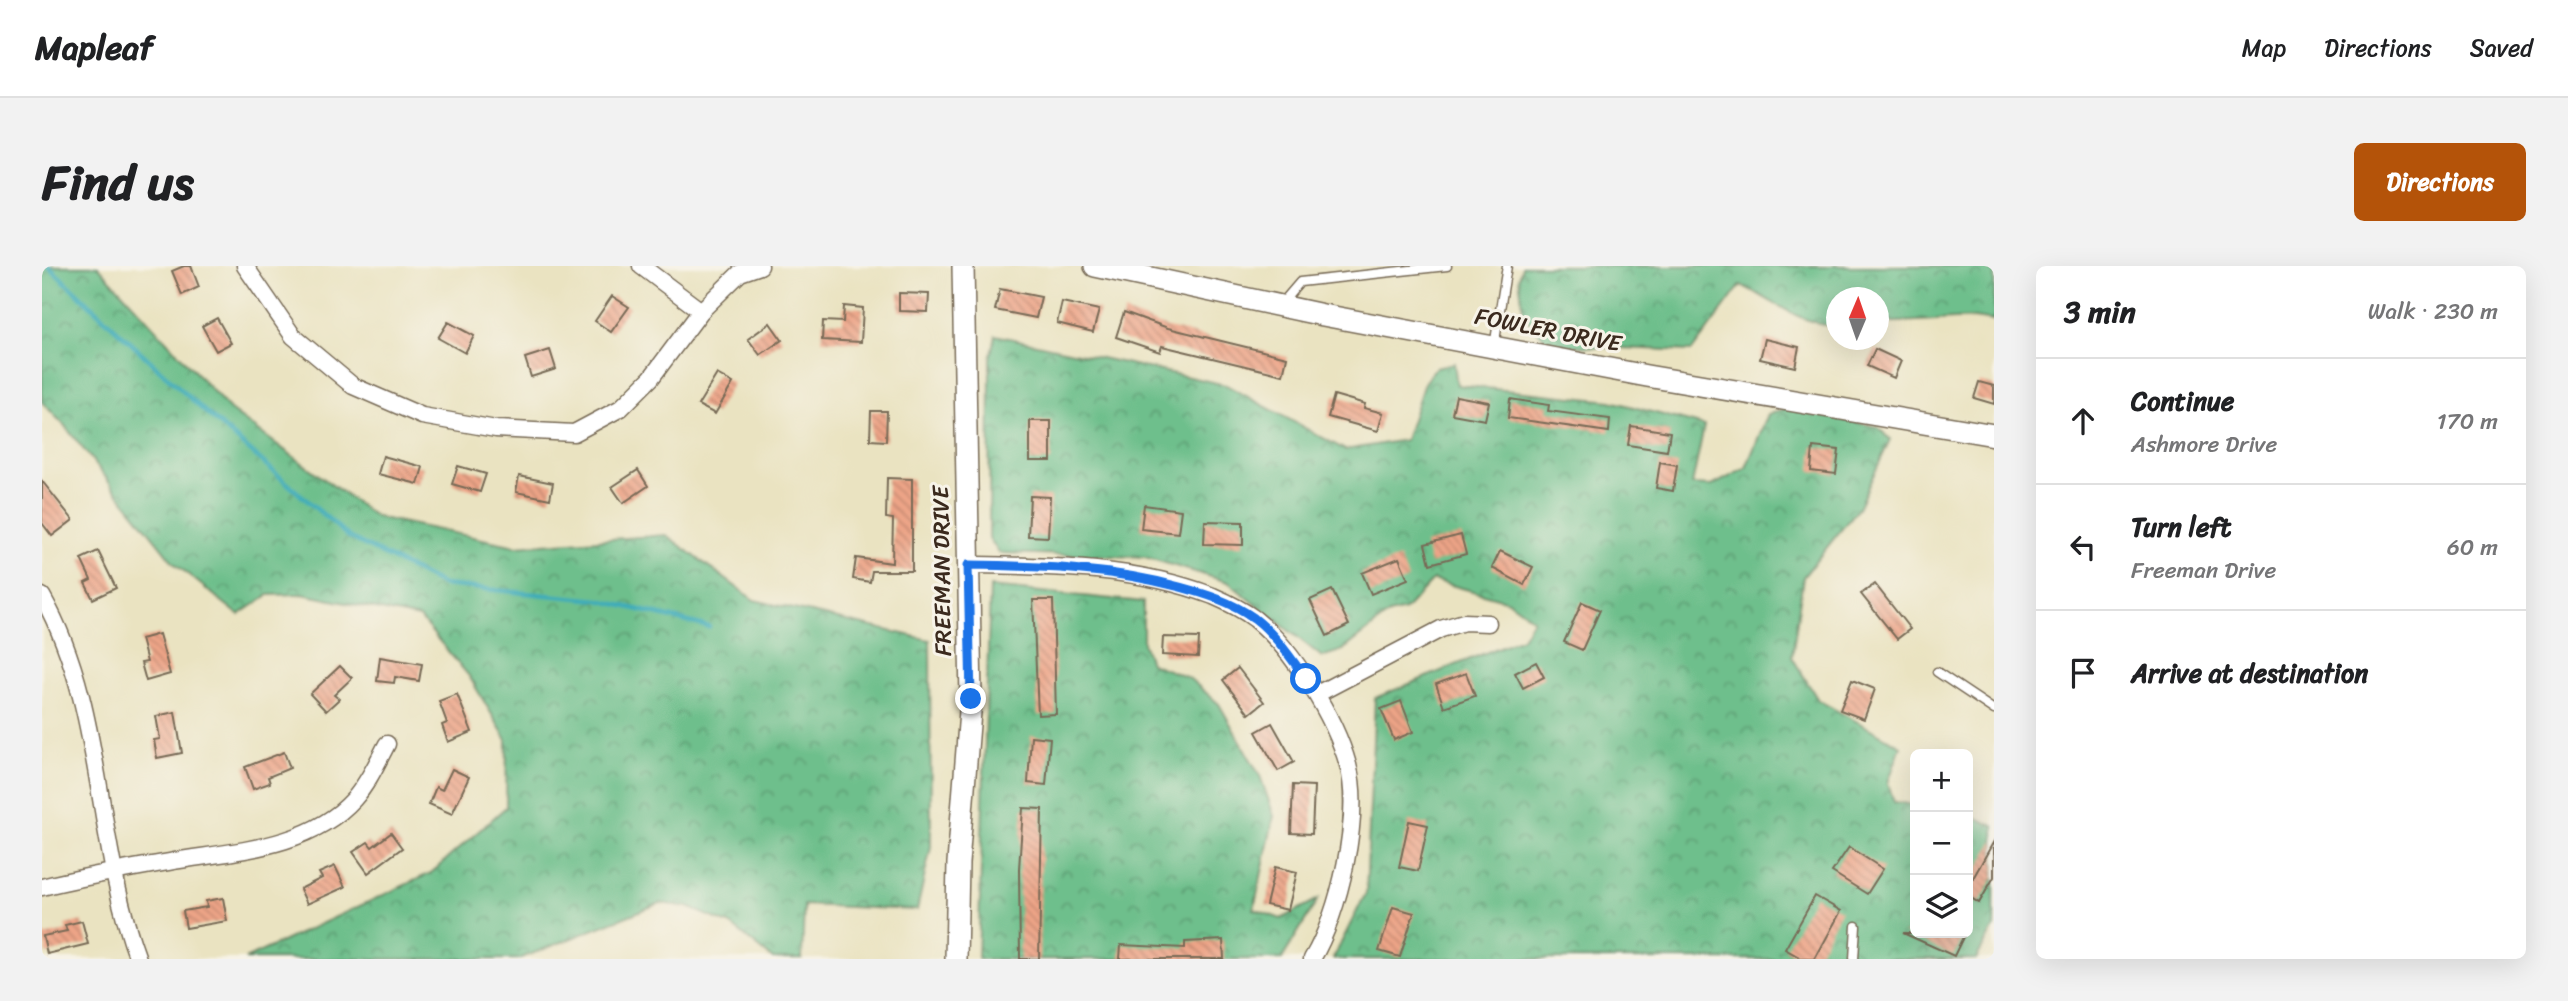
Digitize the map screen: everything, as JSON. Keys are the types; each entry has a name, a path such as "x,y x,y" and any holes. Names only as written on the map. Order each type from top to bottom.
{"street":[{"path":"244,266 293,336 353,386 422,416 496,429 574,433 621,408 651,378 701,311 740,273 760,266"},
{"path":"641,266 701,311"},
{"name":"FREEMAN DRIVE","path":"956,959 958,863 971,699 963,266"},
{"name":"FOWLER DRIVE","path":"1096,266 1280,306 1493,347 1994,435"},
{"path":"968,565 1063,567 1150,579 1212,596 1255,619 1277,640 1317,694 1348,765 1352,791 1347,852 1333,909 1312,959"},
{"path":"42,596 62,636 81,696 113,871 123,917 138,959"},
{"path":"1317,694 1441,629 1464,622 1488,623"},
{"path":"42,887 113,871 271,846 299,836 323,823 352,801 369,778 387,744"}],"lane":[{"path":"1280,306 1300,282 1376,270 1447,266"},
{"path":"1493,347 1507,266"},
{"path":"1937,672 1994,710"},
{"path":"1854,959 1856,926"}],"green space":[{"path":"42,266 98,266 230,410 376,517 516,546 666,535 754,600 930,640 931,847 917,910 804,905 802,959 773,959 731,925 688,907 660,903 519,959 245,959 431,873 506,807 507,740 469,676 420,618 302,594 268,595 239,615 174,563 64,425 42,402"},
{"path":"1522,266 1979,266 1994,272 1994,321 1974,318 1889,322 1889,287 1826,287 1824,325 1787,311 1741,285 1692,351 1551,345 1524,316 1519,278"},
{"path":"995,335 1226,385 1345,450 1405,440 1424,383 1436,367 1454,363 1457,385 1611,401 1704,426 1692,485 1712,486 1746,468 1768,414 1787,408 1878,427 1890,440 1857,510 1803,577 1792,657 1818,700 1901,746 1888,783 1894,802 1910,804 1910,938 1973,938 1973,816 1994,826 1994,927 1976,959 1333,959 1366,893 1375,698 1522,638 1533,619 1508,601 1433,580 1405,610 1389,614 1343,650 1322,657 1228,582 1145,557 999,553 989,538 990,359"},
{"path":"990,587 1143,602 1143,643 1150,663 1189,678 1219,704 1260,776 1274,816 1254,909 1281,919 1318,899 1282,959 978,959"}],"building":[{"path":"191,266 199,287 182,295 172,271"},
{"path":"1000,289 1041,297 1036,318 995,310"},
{"path":"899,293 929,294 928,312 899,311"},
{"path":"612,296 629,307 611,332 595,321"},
{"path":"1062,302 1099,310 1093,332 1057,323"},
{"path":"844,306 863,308 861,342 822,340 823,321 843,322"},
{"path":"1124,312 1168,328 1287,357 1283,375 1162,346 1160,352 1116,337"},
{"path":"217,318 231,343 216,351 202,326"},
{"path":"448,322 474,336 465,353 438,338"},
{"path":"770,323 782,340 760,355 748,339"},
{"path":"1765,339 1799,347 1795,367 1760,359"},
{"path":"550,350 556,369 531,377 525,358"},
{"path":"1875,350 1901,361 1894,378 1867,366"},
{"path":"717,374 733,383 715,414 698,405"},
{"path":"1979,382 1994,386 1994,404 1974,398"},
{"path":"1334,395 1365,404 1364,408 1383,413 1378,431 1328,417"},
{"path":"1456,396 1489,402 1485,420 1452,414"},
{"path":"1510,399 1549,405 1548,411 1610,419 1609,432 1508,418"},
{"path":"871,411 887,411 886,441 870,440"},
{"path":"1030,421 1051,421 1051,461 1030,461"},
{"path":"1631,426 1670,432 1667,451 1628,445"},
{"path":"1813,447 1839,450 1836,474 1811,471"},
{"path":"383,456 423,467 418,484 378,474"},
{"path":"1660,462 1677,465 1673,491 1656,488"},
{"path":"458,466 486,474 480,492 452,484"},
{"path":"638,470 648,486 623,503 612,487"},
{"path":"519,476 553,483 550,499 516,492"},
{"path":"887,478 912,479 912,571 872,571 870,582 853,579 856,558 892,563 893,519 886,518"},
{"path":"42,481 73,520 52,536 42,523"},
{"path":"1030,496 1050,497 1048,537 1028,536"},
{"path":"1144,505 1181,510 1178,533 1141,529"},
{"path":"1205,521 1243,522 1243,545 1204,544"},
{"path":"1461,535 1466,554 1430,564 1425,544"},
{"path":"98,551 116,588 93,599 85,583 91,580 81,559"},
{"path":"1500,551 1533,567 1524,585 1492,568"},
{"path":"1399,558 1408,579 1371,594 1362,573"},
{"path":"1875,584 1910,629 1897,639 1861,594"},
{"path":"1332,590 1349,625 1327,636 1310,600"},
{"path":"1033,600 1053,600 1056,714 1038,715"},
{"path":"1582,602 1600,610 1582,650 1564,642"},
{"path":"159,634 170,674 146,681 141,663 147,662 141,639"},
{"path":"1163,637 1199,638 1198,657 1162,655"},
{"path":"380,657 422,664 419,681 395,677 394,683 377,681"},
{"path":"1536,662 1544,677 1523,688 1515,673"},
{"path":"340,666 352,678 334,695 339,699 326,711 310,694"},
{"path":"1238,668 1264,702 1249,714 1223,680"},
{"path":"1466,673 1475,696 1444,707 1436,684"},
{"path":"1852,680 1875,689 1864,719 1840,710"},
{"path":"457,694 472,732 448,742 442,725 447,723 439,701"},
{"path":"1401,701 1413,732 1394,740 1381,709"},
{"path":"175,712 182,753 157,758 154,740 160,739 156,716"},
{"path":"1272,723 1294,762 1278,771 1256,732"},
{"path":"1031,736 1050,738 1046,785 1028,783"},
{"path":"284,752 290,768 268,777 270,783 253,789 245,767"},
{"path":"452,769 469,777 452,814 429,804 436,787 442,790"},
{"path":"1293,785 1314,786 1312,834 1291,833"},
{"path":"1023,808 1042,809 1039,959 1020,959 1019,869"},
{"path":"1409,821 1428,825 1418,871 1399,867"},
{"path":"391,833 402,848 368,873 353,852 368,842 372,847"},
{"path":"1994,841 1994,877 1979,903 1973,899 1973,878"},
{"path":"1849,847 1883,869 1867,894 1832,872"},
{"path":"335,866 345,887 307,904 300,889 322,878 319,873"},
{"path":"1275,867 1297,872 1288,910 1266,905"},
{"path":"1815,896 1841,911 1815,959 1803,959 1785,949"},
{"path":"223,898 227,921 186,928 183,911 207,907 206,901"},
{"path":"1393,907 1414,913 1400,957 1379,951"},
{"path":"82,921 88,944 47,954 43,936 67,931 65,925"},
{"path":"1914,938 1963,938 1954,956"},
{"path":"1223,940 1224,959 1120,959 1121,945 1185,948 1185,942"}],"waterway":[{"path":"48,266 203,410 349,537 443,585 599,600 709,627"}],"route":[{"path":"971,699 968,565 1063,567 1106,571 1150,579 1212,596 1255,619 1277,640 1306,679"}]}
